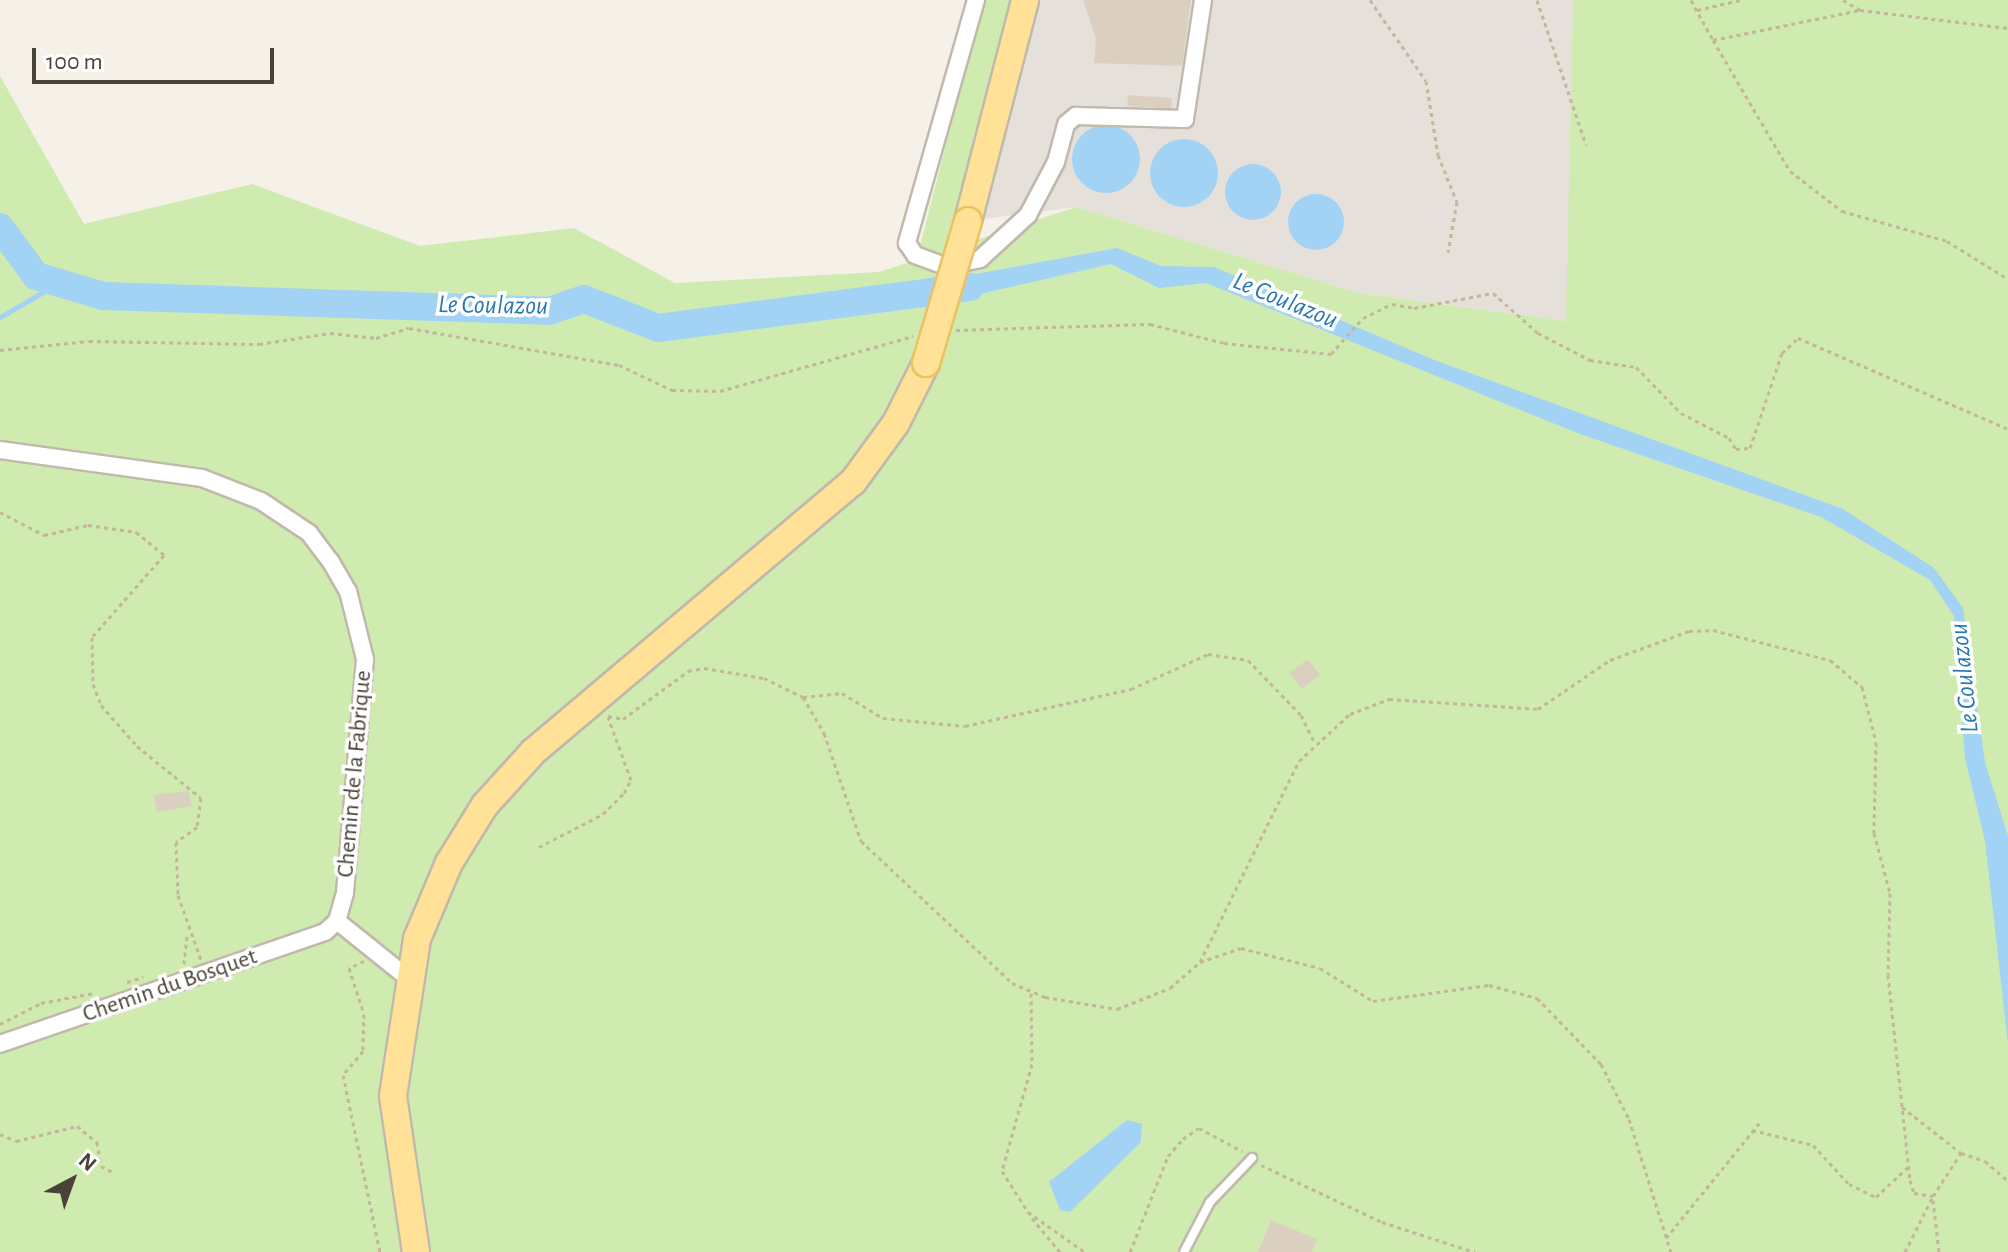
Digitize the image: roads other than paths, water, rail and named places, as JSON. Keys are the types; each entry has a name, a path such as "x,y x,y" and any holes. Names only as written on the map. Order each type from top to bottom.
{"main road":[{"path":"416,1252 393,1108 408,978 449,863 485,805 807,528 853,482 896,423 926,363 968,221 1025,0"}],"street":[{"path":"976,0 907,243 915,255 945,266 980,259 1028,215 1056,162 1066,124 1076,116 1185,119 1203,0"},
{"name":"Chemin de la Fabrique","path":"0,450 202,478 289,517 331,562 348,591 365,659 345,893 337,921"},
{"path":"337,921 408,978"},
{"name":"Chemin du Bosquet","path":"0,1044 325,932 337,921"}],"lane":[{"path":"1184,1252 1210,1202 1252,1158"}],"water":[{"path":"1106,125 1130,135 1140,159 1130,183 1106,193 1082,183 1072,159 1082,135"},
{"path":"1184,139 1208,149 1218,173 1208,197 1184,207 1160,197 1150,173 1160,149"},
{"path":"1253,164 1273,172 1281,192 1273,212 1253,220 1233,212 1225,192 1233,172"},
{"path":"1316,194 1336,202 1344,222 1336,242 1316,250 1296,242 1288,222 1296,202"},
{"path":"1117,248 1161,266 1214,267 1437,361 1843,509 1934,568 1963,608 1985,762 2008,836 2008,1044 1985,841 1965,758 1954,616 1930,580 1821,517 1580,434 1206,283 1159,288 1111,264 950,301 959,277"},
{"path":"1127,1120 1142,1124 1141,1142 1070,1212 1060,1210 1049,1182"}],"waterway":[{"name":"Le Coulazou","path":"0,227 36,276 103,296 549,311 584,299 658,328 970,287"},
{"path":"0,317 53,286"}]}
